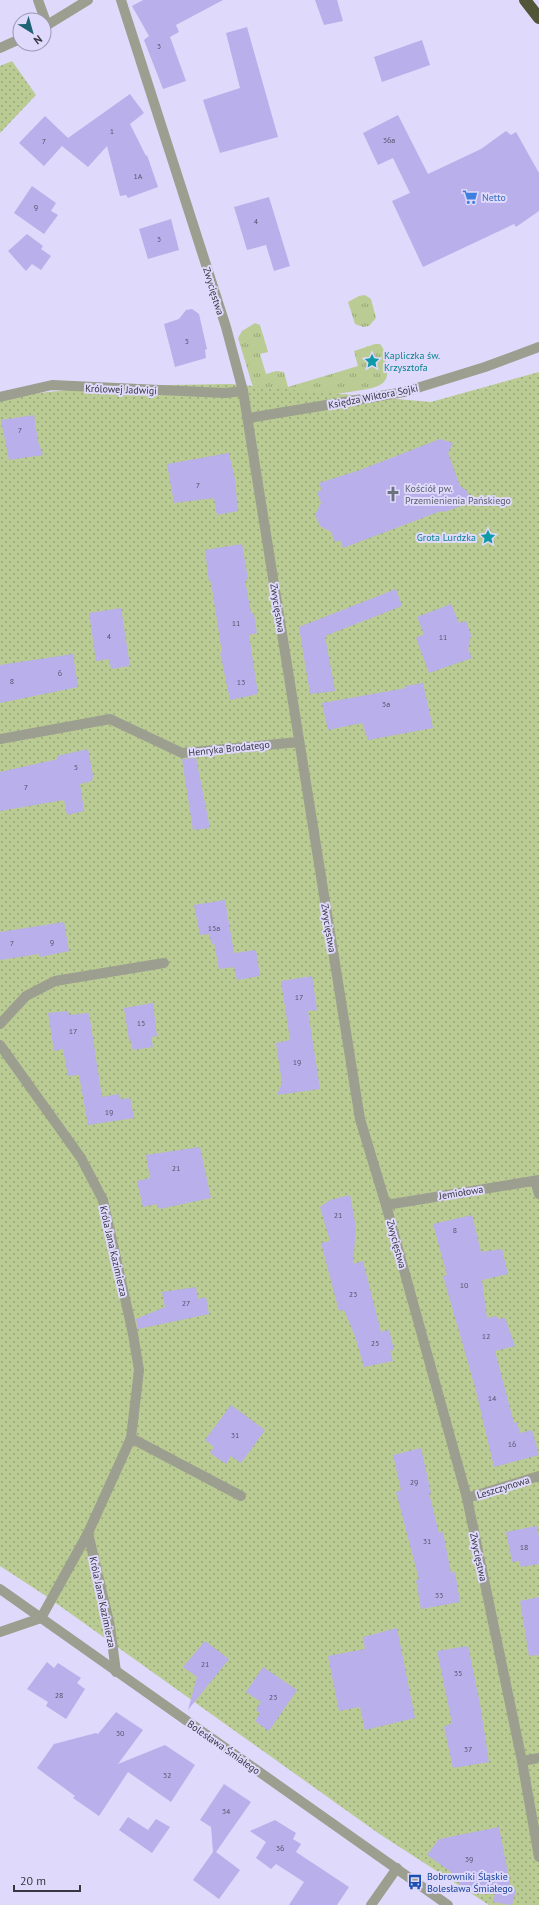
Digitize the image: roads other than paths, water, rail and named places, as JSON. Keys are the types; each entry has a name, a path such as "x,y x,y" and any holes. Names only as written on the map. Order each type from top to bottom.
{"highway":[{"path":"525,0 539,18"}],"street":[{"path":"38,0 42,12"},
{"path":"52,22 88,0"},
{"name":"Zwycięstwa","path":"121,0 226,327 243,391 249,418 299,742 360,1119 386,1205 467,1498 522,1761 539,1857"},
{"path":"0,48 12,43"},
{"name":"Księdza Wiktora Sojki","path":"249,418 404,392 484,367 539,347"},
{"name":"Królowej Jadwigi","path":"0,397 52,385 224,393 243,391"},
{"name":"Henryka Brodatego","path":"0,739 110,719 182,753 299,742"},
{"path":"0,1024 26,996 55,981 164,964"},
{"name":"Króla Jana Kazimierza","path":"0,1045 81,1158 103,1200 133,1334 139,1370 131,1438 88,1532 41,1618"},
{"name":"Jemiołowa","path":"386,1205 537,1180 539,1194"},
{"path":"131,1438 241,1496"},
{"name":"Leszczynowa","path":"467,1498 539,1476"},
{"name":"Króla Jana Kazimierza","path":"88,1532 110,1626 116,1672"},
{"name":"Bolesława Śmiałego","path":"0,1589 448,1905"},
{"path":"0,1632 41,1618"},
{"path":"522,1761 539,1758"},
{"path":"371,1905 397,1868"}],"place":[{"name":"Netto","path":"470,197"},
{"name":"Kapliczka św. Krzysztofa","path":"372,361"},
{"name":"Kościół pw. Przemienienia Pańskiego","path":"393,494"},
{"name":"Grota Lurdzka","path":"488,537"},
{"name":"Bobrowniki Śląskie Bolesława Śmiałego","path":"415,1882"}]}
